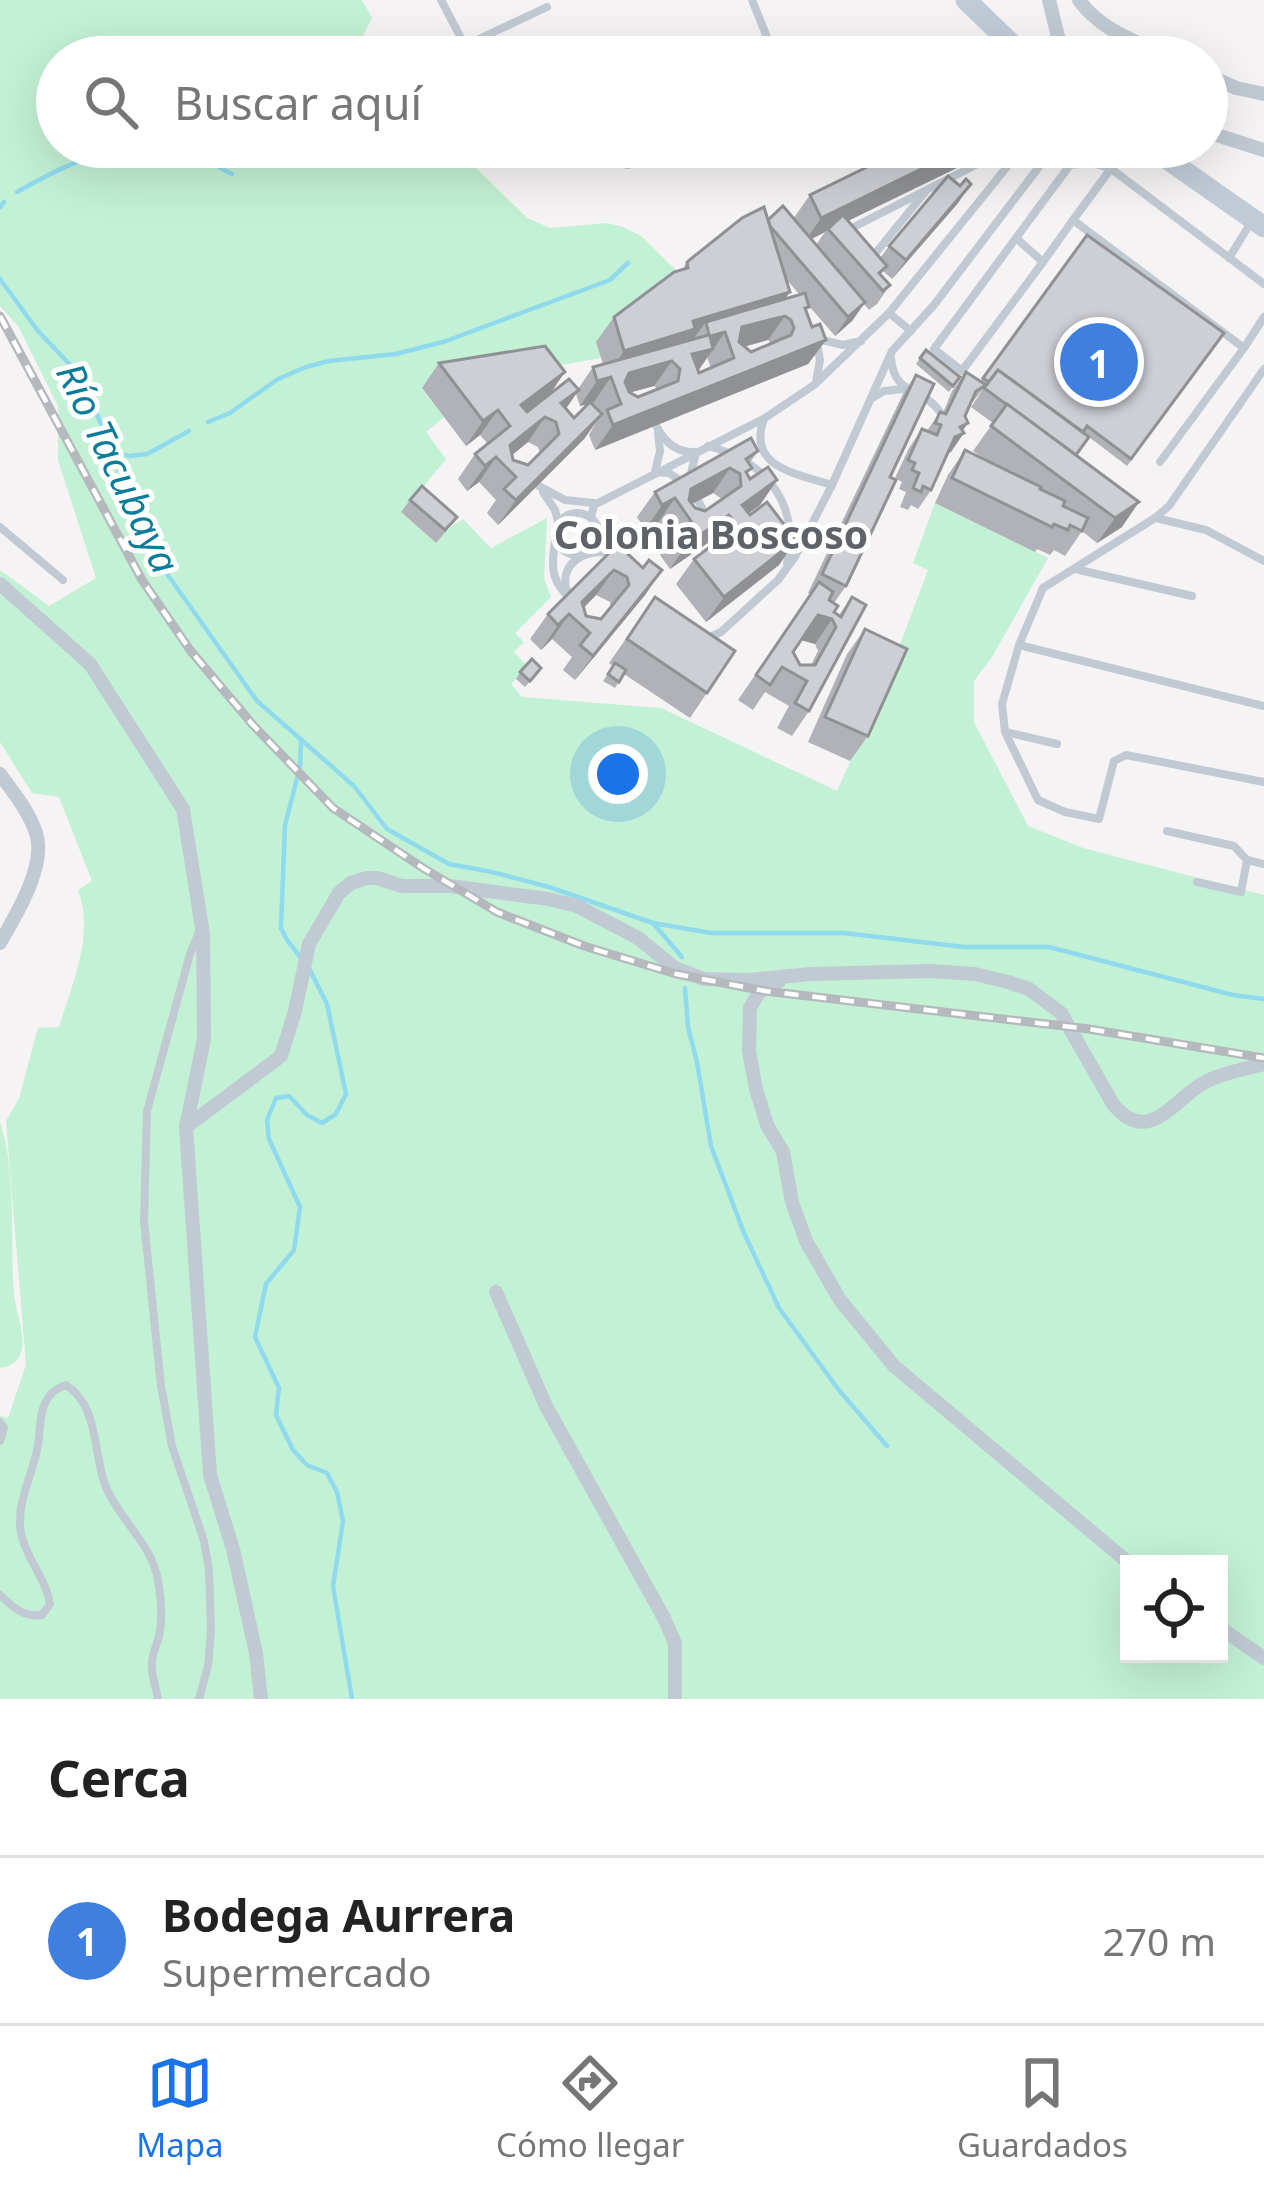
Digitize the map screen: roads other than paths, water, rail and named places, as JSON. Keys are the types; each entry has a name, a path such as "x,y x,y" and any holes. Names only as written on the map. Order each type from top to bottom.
{"main road":[{"path":"966,0 1003,36"},
{"path":"1180,168 1258,223"}],"street":[{"path":"1049,0 1058,36"},
{"path":"1078,0 1090,16 1125,36"},
{"path":"1228,84 1264,94"},
{"path":"1228,138 1264,150"},
{"path":"0,584 90,664 183,809 202,927 204,1039 186,1127 210,1475 233,1550 261,1699"},
{"path":"0,773 38,837 32,881 0,943"},
{"path":"186,1127 281,1056 310,944 344,887 377,878 402,886 450,886 577,906 638,938 693,977 930,971 975,974 1029,988 1068,1022 1118,1111 1141,1122 1164,1114 1203,1084 1264,1064"},
{"path":"787,976 759,992 750,1008 749,1051 761,1107 783,1152 806,1241 840,1300 895,1366 1120,1556"},
{"path":"496,1292 546,1406 664,1618 674,1643 675,1699"},
{"path":"1228,1633 1264,1658"}],"lane":[{"path":"441,0 459,36"},
{"path":"752,0 767,36"},
{"path":"485,36 547,7"},
{"path":"926,191 867,264 841,234 970,168"},
{"path":"556,532 566,516 765,418 814,385 889,313 1006,168"},
{"path":"697,638 721,632 778,580 795,557 891,356 1038,168"},
{"path":"1068,168 934,349 962,371 1110,168 1264,284"},
{"path":"1073,220 1244,348"},
{"path":"1229,258 1258,223"},
{"path":"1016,239 1043,262"},
{"path":"889,313 911,331"},
{"path":"1160,463 1264,317"},
{"path":"814,385 820,360 810,332 835,345 863,340"},
{"path":"891,356 893,375 905,389 935,404 942,415"},
{"path":"1264,369 1169,506 1043,588 1019,645 1002,704 1005,732 1038,800 1065,812 1099,819 1114,761 1126,755 1264,782"},
{"path":"868,400 884,391 905,389"},
{"path":"765,418 760,439 769,460 784,470 832,485"},
{"path":"656,472 660,451 656,425 671,446 696,452"},
{"path":"708,446 746,460 782,501 790,542 778,580"},
{"path":"656,472 676,477 689,488 696,452"},
{"path":"539,486 566,500 598,502 591,512 596,542 573,563 566,577 571,599 553,574 555,510 539,486"},
{"path":"698,501 710,520"},
{"path":"574,514 593,521 632,571"},
{"path":"1155,518 1206,530 1264,561"},
{"path":"0,527 63,580"},
{"path":"556,532 563,550 570,554 602,550 619,556"},
{"path":"1074,569 1192,596"},
{"path":"1019,645 1264,706"},
{"path":"1005,732 1057,744"},
{"path":"1167,831 1234,846 1247,860 1264,864"},
{"path":"1197,882 1241,892 1247,860"},
{"path":"200,1699 208,1666 212,1593 204,1540 172,1447 143,1221 146,1112 190,954 202,927"},
{"path":"0,1595 20,1612 34,1616 42,1615 50,1604 26,1552 19,1516 42,1411 48,1397 65,1385 86,1407 110,1496 155,1568 161,1620 152,1664 158,1699"},
{"path":"0,1422 4,1428 0,1442"}],"waterway":[{"path":"17,192 65,168"},
{"path":"221,168 232,174"},
{"path":"0,207 4,202"},
{"path":"208,422 306,367 396,354 446,341 610,280 628,263"},
{"path":"0,279 38,331 78,373 130,501 165,571 257,701 354,786 387,829 449,864 549,887 653,923 711,933 844,933 964,947 1049,947 1264,999"},
{"path":"112,450 129,456 147,454 189,431"},
{"name":"Río Tacubaya","path":"301,740 300,767 285,825 281,928 302,959"},
{"path":"653,923 682,957"},
{"name":"Río Tacubaya","path":"309,968 327,1004 346,1094 336,1114 322,1123 289,1096 276,1098 267,1120 269,1139 300,1207 294,1250 266,1284 255,1337 279,1388 276,1415 293,1450 307,1465 327,1473 337,1492 343,1521 333,1586 352,1699"},
{"path":"685,988 711,1146 744,1233 779,1308 887,1446"}],"railway":[{"path":"0,316 142,580 190,650 253,725 333,808 497,912 584,946 676,974 765,991 1089,1029 1264,1058"}],"place":[{"name":"Bodega Aurrera","path":"1099,362"}],"district":[{"name":"Colonia Boscoso","path":"711,535"}]}
